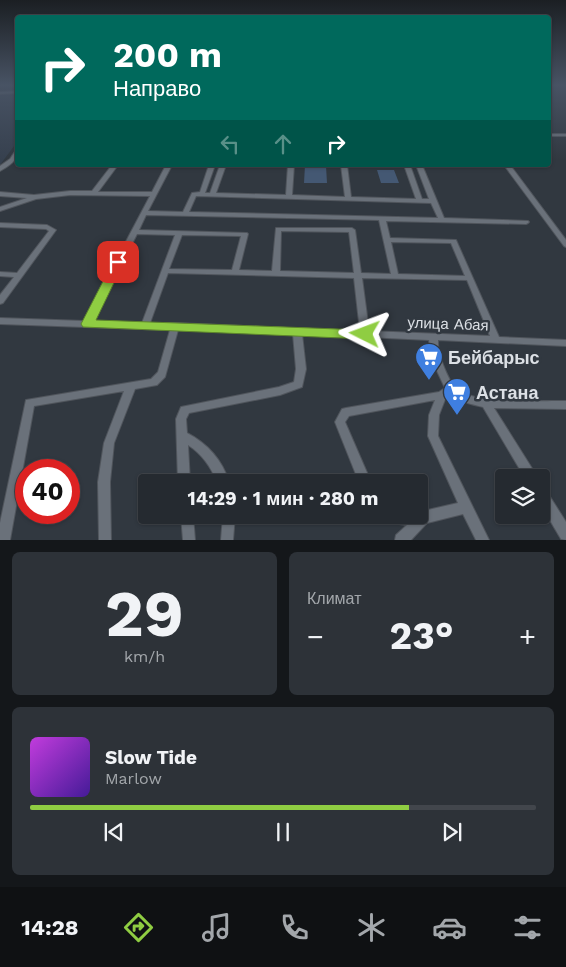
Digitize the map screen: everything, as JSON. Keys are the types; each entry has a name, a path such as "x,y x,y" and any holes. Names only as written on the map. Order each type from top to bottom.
{"street":[{"path":"551,135 566,136"},
{"path":"0,170 15,156"},
{"path":"94,193 114,167"},
{"path":"88,324 168,167"},
{"path":"202,194 211,167"},
{"path":"213,194 222,167"},
{"path":"289,196 291,167"},
{"path":"344,167 348,198"},
{"path":"408,167 419,200"},
{"path":"420,167 442,220"},
{"path":"508,167 566,245"},
{"path":"0,194 34,197 94,193 154,194"},
{"path":"186,214 194,194 433,201"},
{"path":"0,209 34,197"},
{"path":"144,214 526,222"},
{"path":"382,219 395,276"},
{"path":"0,225 46,227 53,230 0,301"},
{"path":"276,274 278,229 352,230 365,334"},
{"path":"134,232 245,234 235,273"},
{"path":"145,325 179,233"},
{"path":"387,240 454,241 495,339"},
{"path":"165,271 470,278"},
{"path":"0,274 20,275"},
{"name":"улица Абая","path":"0,321 175,326 566,343"},
{"path":"3,540 30,403 131,386 159,379 175,326"},
{"path":"184,474 182,414 190,408 280,391 299,384 301,369 297,331"},
{"path":"433,337 435,356 446,392 434,415 433,436 483,540"},
{"path":"105,540 104,482 109,443 131,386"},
{"path":"362,474 340,422 346,412 446,392 461,398 486,403 566,405"},
{"path":"486,403 526,469"},
{"path":"182,436 198,444 209,453 219,474"},
{"path":"428,516 466,507"},
{"path":"550,508 566,534"},
{"path":"188,524 189,540"},
{"path":"227,540 228,524"},
{"path":"401,540 417,524"}],"shaded area":[{"path":"0,109 15,109 15,145 0,165"},
{"path":"305,167 326,167 327,183 304,183"},
{"path":"377,170 394,170 399,183 381,183"}],"place":[{"name":"Бейбарыс","path":"429,381"},
{"name":"Астана","path":"457,416"}],"route":[{"path":"118,262 88,324 365,334"}]}
